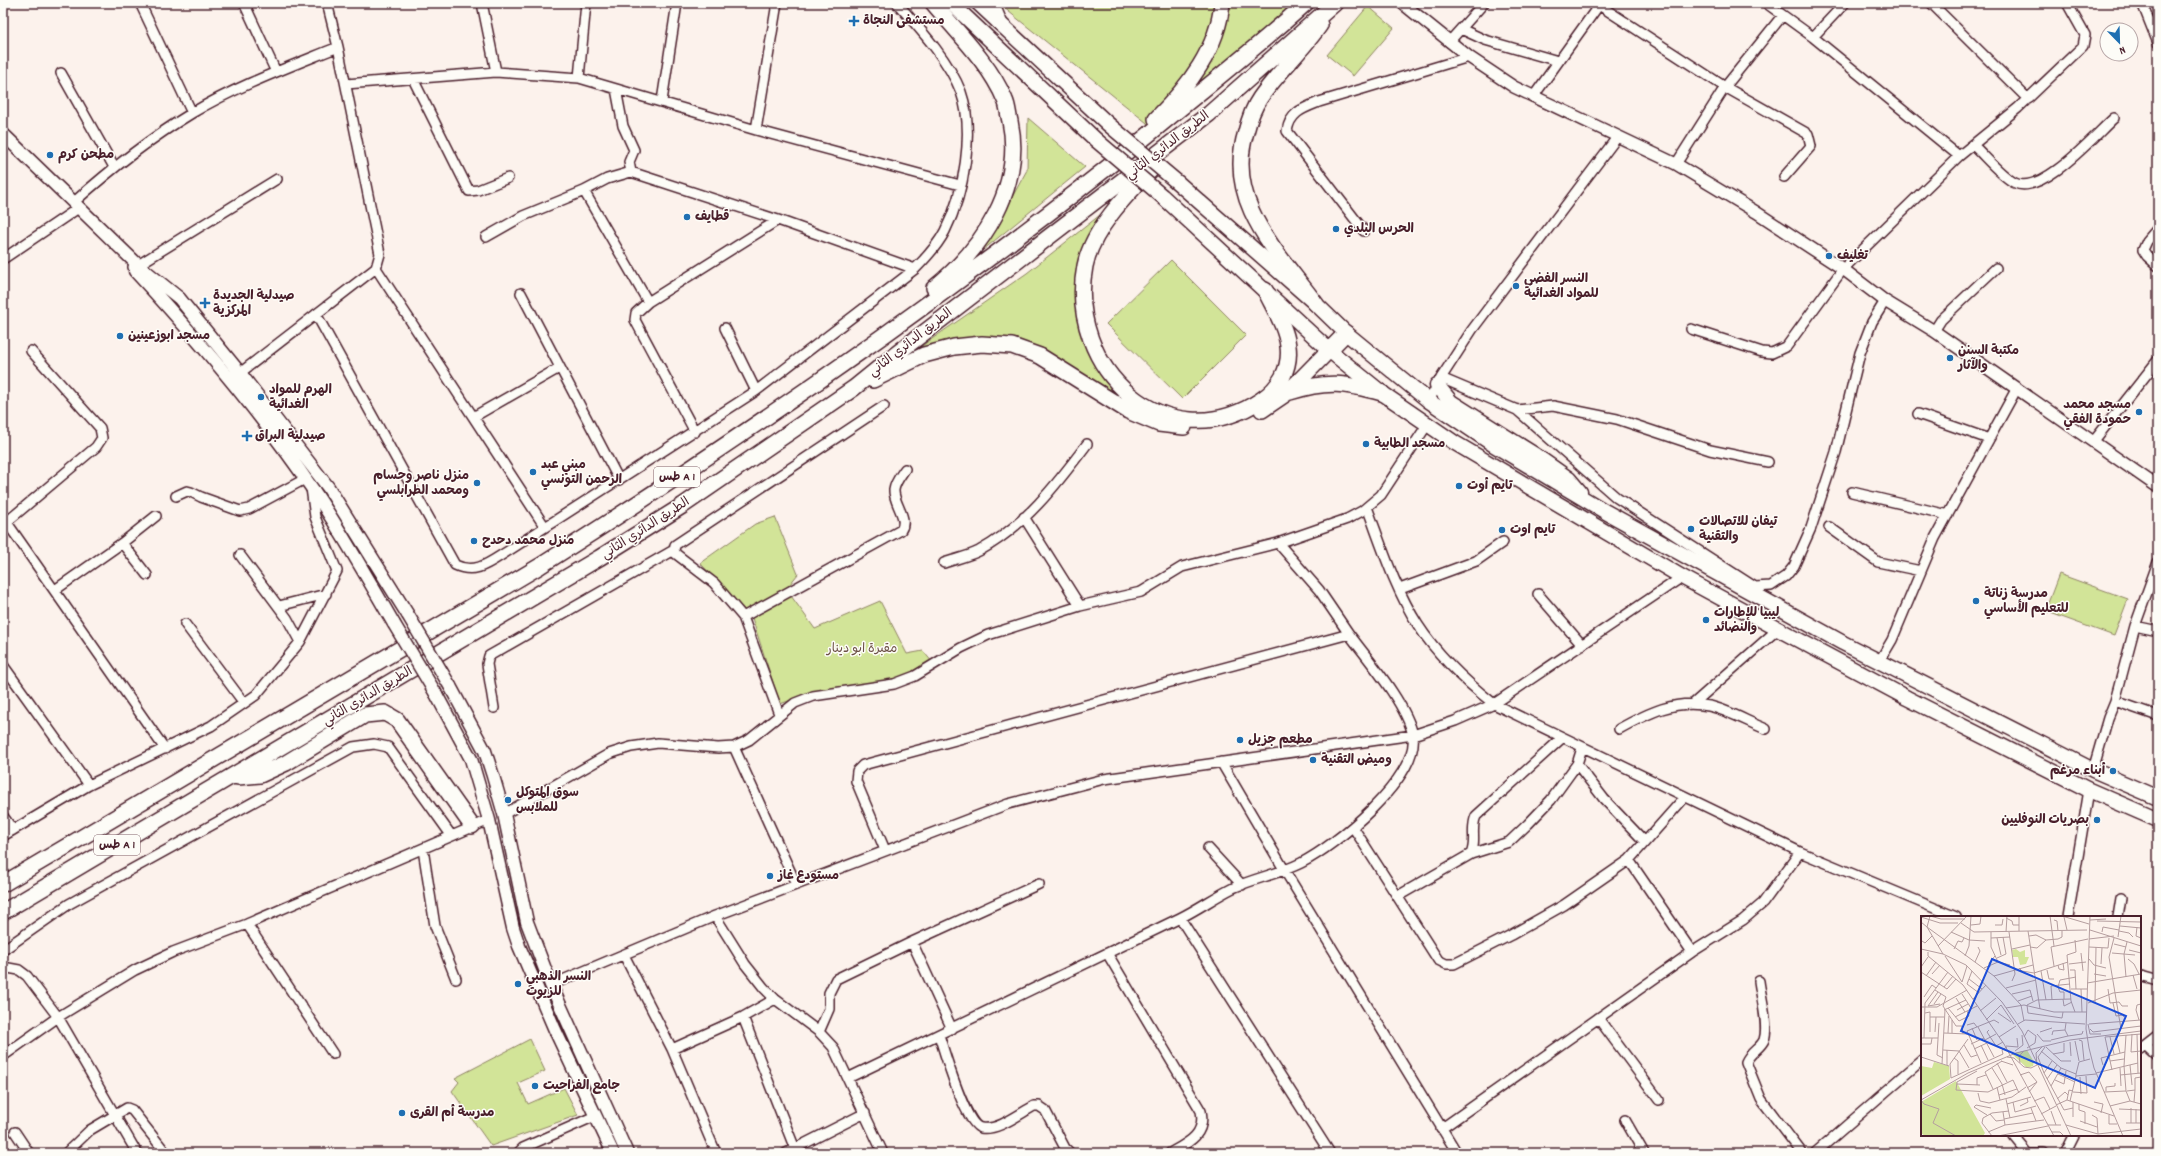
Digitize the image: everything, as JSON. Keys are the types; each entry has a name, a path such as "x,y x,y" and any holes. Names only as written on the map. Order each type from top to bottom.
{"highway":[{"path":"848,363 890,322 946,278 986,232 1003,200 1012,165 1013,134 1006,101 989,71 933,3"},
{"path":"991,3 999,22"},
{"path":"1126,152 1135,140 1162,112 1204,60 1214,42 1220,20 1222,3"},
{"name":"الطريق الدائري الثاني","path":"3,884 540,566 623,513 848,363 1000,250 1126,152 1250,52 1306,3"},
{"path":"1316,304 1261,232 1252,215 1244,192 1240,174 1240,154 1250,119 1260,99 1294,59 1335,4"},
{"name":"الطريق الدائري الثاني","path":"3,912 231,778 612,550 682,506 854,388 1209,114 1335,4"},
{"path":"1209,114 1129,192 1112,212 1098,235 1085,265 1082,296 1085,322 1093,347 1105,370 1119,387 1144,406 1172,416 1200,420 1229,415 1253,405 1269,394 1280,383 1286,366 1288,346 1281,325 1265,290"},
{"path":"854,388 924,355 954,347 982,344 1012,346 1040,356 1128,410 1159,424 1197,429 1232,423 1264,409 1287,393 1346,333"},
{"path":"1287,393 1322,384 1334,383 1351,385 1382,393"},
{"path":"231,778 260,775 286,763 365,715 378,712 385,713 397,720 472,826"}],"main road":[{"path":"951,3 1096,140 1162,196 1330,350 1382,393 1426,424 1682,577 1778,629 2089,790 2158,820"},
{"path":"978,3 1108,124 1177,182 1316,304 1346,333 1429,401 1494,445 1588,501 1843,643 2093,770 2158,798"},
{"path":"3,134 74,207"},
{"path":"3,141 135,266 223,371 308,482 394,624 436,694 471,759 489,820 513,928 519,946 613,1153"},
{"path":"135,266 179,298 240,372 328,487 408,615 450,686 485,751 504,814 527,922 551,985 627,1153"},
{"path":"1439,381 1451,402 1535,455 1569,479 1588,501"},
{"path":"1834,658 1843,643"}],"street":[{"path":"140,3 192,113"},
{"path":"244,3 276,72"},
{"path":"240,372 376,268 380,254 346,84 327,3"},
{"path":"482,3 496,72"},
{"path":"579,78 586,3"},
{"path":"662,101 677,3"},
{"path":"756,130 777,3"},
{"path":"316,314 454,565 465,570 477,569 508,551 545,526 695,432 756,391 915,269 944,232 955,207 960,185 967,141 967,115 960,91 946,65 922,31 897,3"},
{"path":"1402,3 1424,23 1502,80 1533,97 1676,164 1756,212 1842,269 1885,301 1934,330 2158,488"},
{"path":"1449,42 1484,3"},
{"path":"1766,3 1812,37 1959,156"},
{"path":"1812,37 1845,3"},
{"path":"1932,3 2028,99"},
{"path":"1691,329 1762,352 1772,353 1781,350 1792,341 1842,269 1959,156 2028,99 2083,46 2085,42 2083,29 2067,3"},
{"path":"2142,3 2158,43"},
{"path":"1533,97 1600,4 1725,87 1808,134 1811,146 1784,177"},
{"path":"1676,164 1725,87 1782,16"},
{"path":"1461,29 1485,40 1558,62"},
{"path":"3,259 74,207 114,167 192,113 276,72 338,47"},
{"path":"1364,231 1287,130 1291,119 1301,110 1319,102 1469,57"},
{"path":"346,84 496,72 579,78 662,101 756,130 960,185"},
{"path":"60,73 114,167"},
{"path":"413,79 469,191 478,190 508,178"},
{"path":"616,89 623,126 634,150 629,162 631,172"},
{"path":"1973,145 2015,183 2031,184 2054,173 2114,118"},
{"path":"1429,401 1439,381 1477,324 1618,136"},
{"path":"486,237 523,216 584,191 607,179 631,172 778,220 915,269"},
{"path":"135,266 277,179"},
{"path":"584,191 648,302"},
{"path":"695,432 636,320 636,313 648,302 778,220"},
{"path":"2158,228 2147,241 2144,250 2147,256 2158,266"},
{"path":"376,268 475,416 545,526"},
{"path":"1934,330 1940,320 1996,268"},
{"path":"521,293 558,368 619,480"},
{"path":"1439,381 1517,410 1617,498 1755,587 1771,586 1782,580 1794,566 1811,528 1836,452 1860,353 1872,322 1885,301"},
{"path":"725,328 756,391"},
{"path":"31,351 100,428 102,438 96,447 4,521 55,590 165,749"},
{"path":"2093,442 2156,365"},
{"path":"475,416 558,368"},
{"path":"1879,662 1892,640 1921,570 1948,515 2017,388"},
{"path":"494,708 487,664 489,656 674,550 675,545 884,406"},
{"path":"1517,410 1553,406 1617,419 1710,450 1768,462"},
{"path":"1918,414 1989,439"},
{"path":"504,814 609,754 630,747 658,743 718,748 734,747 749,740 779,714 795,703 813,696 894,684 915,676 961,648 988,634 1080,606 1140,592 1182,567 1278,543 1347,519 1367,507 1386,488 1426,424"},
{"path":"944,563 978,552 1002,536 1024,517 1057,484 1087,444"},
{"path":"743,617 901,530 903,520 894,497 894,490 904,469"},
{"path":"3,836 89,785 211,726 244,703 256,694 300,642 326,594 337,571 315,517 308,482 249,509 240,510 201,497 191,492 176,496"},
{"path":"1852,492 1948,515"},
{"path":"1367,507 1400,589 1418,624 1433,646 1464,678 1494,704 1582,748 1800,852 1954,916"},
{"path":"55,590 122,543 156,516"},
{"path":"1024,517 1080,606"},
{"path":"1829,527 1878,562 1921,570"},
{"path":"1400,589 1476,561 1503,542"},
{"path":"122,543 147,575"},
{"path":"848,1078 1180,918 1242,885 1284,871 1303,862 1353,827 1390,789 1408,764 1413,748 1413,735 1404,714 1387,685 1349,634 1319,590 1278,543"},
{"path":"674,550 676,554 714,583 743,617 779,714"},
{"path":"240,555 279,606 300,642"},
{"path":"2093,770 2108,718 2115,701 2135,626 2158,562"},
{"path":"551,985 715,916 884,850 1008,804 1104,779 1413,735 1455,721 1494,704 1682,577"},
{"path":"279,606 326,594"},
{"path":"1538,594 1582,645"},
{"path":"185,624 244,703"},
{"path":"2135,626 2158,631"},
{"path":"1693,704 1778,629"},
{"path":"884,850 856,781 856,771 863,765 1349,634"},
{"path":"3,665 89,785"},
{"path":"2115,701 2158,716"},
{"path":"1619,729 1646,714 1666,707 1693,704 1710,706 1766,729"},
{"path":"1471,854 1474,846 1472,824 1476,816 1562,738"},
{"path":"3,950 69,904 353,747 374,744 388,747 451,835"},
{"path":"734,747 796,884"},
{"path":"1398,896 1471,854 1509,842 1551,800 1577,764 1582,748"},
{"path":"1221,762 1284,871 1457,1153"},
{"path":"1577,764 1604,799 1645,842"},
{"path":"2068,916 2089,790"},
{"path":"1353,827 1438,960 1446,964 1454,964 1511,935 1564,905 1629,860 1685,797"},
{"path":"3,816 13,830"},
{"path":"3,1056 58,1017 142,967 173,952 247,924 423,849 451,835 489,820"},
{"path":"1208,848 1242,885"},
{"path":"423,849 435,926 456,979"},
{"path":"1441,1129 1692,952 1721,936 1763,903 1800,852"},
{"path":"1629,860 1692,952"},
{"path":"819,1032 829,1010 829,993 836,979 912,942 1039,884"},
{"path":"2118,916 2121,898"},
{"path":"715,916 745,964 775,1000 819,1032 833,1047 883,1153"},
{"path":"1180,918 1330,1153"},
{"path":"247,924 333,1054"},
{"path":"912,942 952,1028"},
{"path":"1107,953 1201,1111 1202,1123 1198,1134 1190,1142 1170,1153"},
{"path":"624,955 672,1049 716,1153"},
{"path":"3,967 19,970 27,976 58,1017 137,1153"},
{"path":"2141,976 2158,981"},
{"path":"1759,982 1766,1031 1763,1042 1749,1054 1746,1062 1761,1098 1802,1153"},
{"path":"672,1049 743,1017 775,1000"},
{"path":"743,1017 795,1149"},
{"path":"1598,1018 1659,1100"},
{"path":"2158,1034 2142,1046 2158,1056"},
{"path":"939,1035 964,1105 973,1124 979,1128 992,1128 1034,1106 1040,1106 1045,1110 1065,1148 1070,1153"},
{"path":"1815,1153 1921,1061"},
{"path":"66,1153 90,1130 123,1109 132,1110 166,1153"},
{"path":"786,1153 865,1113"},
{"path":"518,1153 523,1148 595,1116"},
{"path":"1625,1120 1644,1153"},
{"path":"15,1132 29,1153"},
{"path":"2014,1136 2024,1152 2043,1153"},
{"path":"2065,1153 2074,1136"}],"green space":[{"path":"998,3 1306,3 1152,132 1147,123"},
{"path":"1368,6 1394,28 1353,76 1327,55"},
{"path":"1028,118 1085,167 983,250 1027,170"},
{"path":"1129,192 1085,265 1095,350 1156,416 1128,411 1041,356 982,344 890,368 1027,273"},
{"path":"1171,260 1246,335 1182,399 1106,324"},
{"name":"مقبرة ابو دينار","path":"775,517 798,574 786,589 815,629 880,601 907,654 923,651 933,663 895,681 811,693 780,704 752,618 700,563 755,524"},
{"path":"2059,574 2128,599 2114,636 2045,611"},
{"path":"530,1039 545,1071 518,1083 528,1104 564,1088 578,1115 491,1146 452,1091 459,1082 455,1078"}],"place":[{"name":"مستشفى النجاة","path":"854,21"},
{"name":"مطحن كرم","path":"50,155"},
{"name":"قطايف","path":"687,217"},
{"name":"الحرس البلدي","path":"1336,229"},
{"name":"تغليف","path":"1829,256"},
{"name":"النسر الفضي للمواد الغدائية","path":"1516,286"},
{"name":"صيدلية الجديدة المركزية","path":"205,303"},
{"name":"مسجد ابوزعينين","path":"120,336"},
{"name":"مكتبة السنن والآثار","path":"1950,358"},
{"name":"الهرم للمواد الغدائية","path":"261,397"},
{"name":"مسجد محمد حمودة الفقي","path":"2139,412"},
{"name":"صيدلية البراق","path":"247,436"},
{"name":"مسجد الطابية","path":"1366,444"},
{"name":"مبني عبد الرحمن التونسي","path":"533,472"},
{"name":"منزل ناصر وحسام ومحمد الطرابلسي","path":"477,483"},
{"name":"تايم أوت","path":"1459,486"},
{"name":"تيفان للاتصالات والتقنية","path":"1691,529"},
{"name":"تايم اوت","path":"1502,530"},
{"name":"منزل محمد دحدح","path":"474,541"},
{"name":"مدرسة زناتة للتعليم الأساسي","path":"1976,601"},
{"name":"ليبيا للإطارات والنضائد","path":"1706,620"},
{"name":"مطعم جزيل","path":"1240,740"},
{"name":"وميض التقنية","path":"1313,760"},
{"name":"أبناء مرغم","path":"2113,771"},
{"name":"سوق المتوكل للملابس","path":"508,800"},
{"name":"بصريات النوفليين","path":"2097,820"},
{"name":"مستودع غاز","path":"770,876"},
{"name":"النسر الذهبي للزيوت","path":"518,984"},
{"name":"جامع الفراحيت","path":"535,1086"},
{"name":"مدرسة أم القرى","path":"402,1113"}]}
